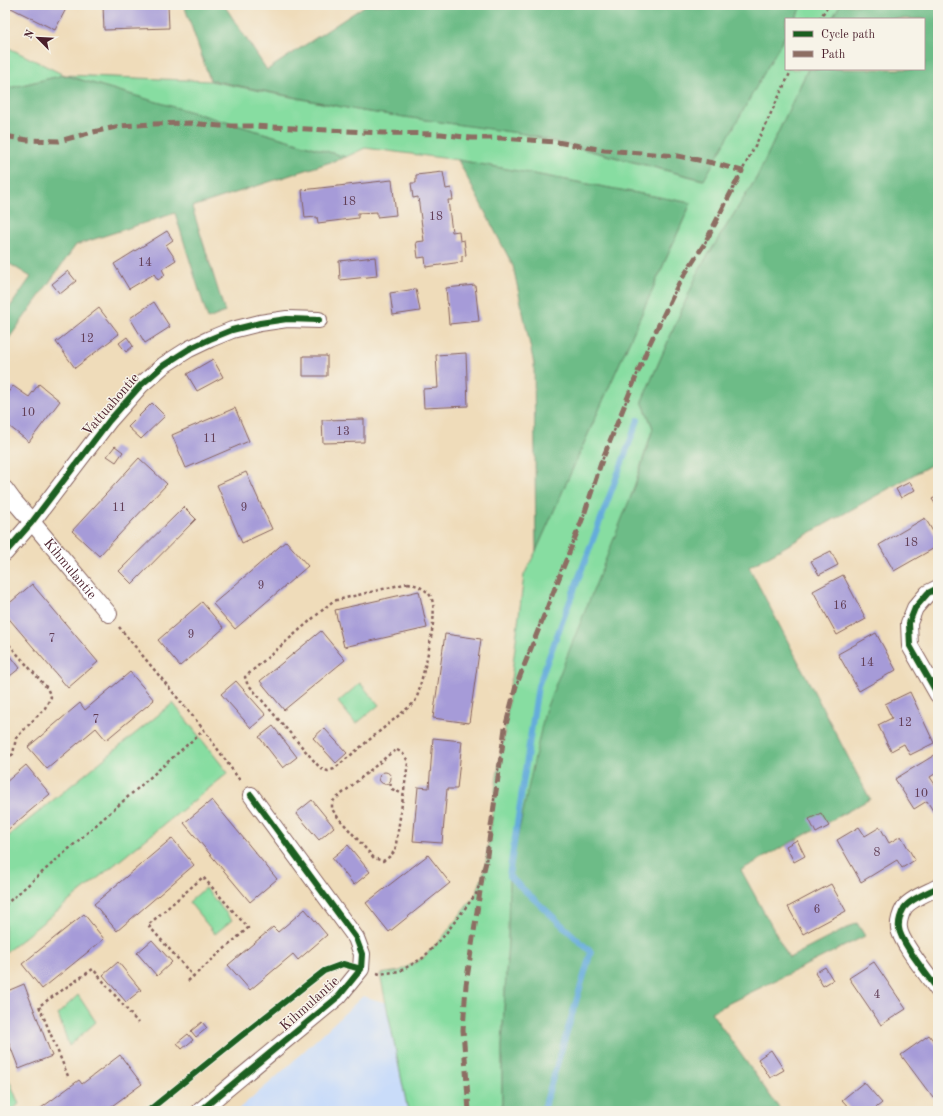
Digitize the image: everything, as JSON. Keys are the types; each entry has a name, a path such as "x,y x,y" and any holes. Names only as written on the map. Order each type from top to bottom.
{"street":[{"name":"Vattuahontie","path":"5,553 32,522 109,421 141,385 164,365 210,338 232,330 260,323 287,319 319,320"},
{"name":"Kihmulantie","path":"5,489 108,614"},
{"path":"938,588 928,593 915,608 909,623 910,646 938,695"},
{"path":"251,795 356,938 362,954 361,969"},
{"path":"938,886 911,901 904,907 898,928 902,939 938,990"},
{"name":"Kihmulantie","path":"200,1111 339,996 361,969"}],"path":[{"path":"821,18 829,5"},
{"path":"361,969 380,974 400,971 423,958 443,937 476,894 486,862 505,728 516,686 560,572 582,521 601,463 652,338 679,283 705,242 760,136 792,70"},
{"path":"408,583 414,584 425,590 432,601 432,638 415,702 334,769 328,771 321,769 314,761 246,682 245,677 333,601 408,583"},
{"path":"108,614 204,730 251,795"},
{"path":"5,640 47,688 51,697 46,708 16,738 13,754 5,760"},
{"path":"5,905 204,730"},
{"path":"397,750 406,757 408,763 403,794 395,851 389,858 383,861 374,858 332,809 332,802 337,797 391,753 397,750"},
{"path":"390,782 392,789 403,794"},
{"path":"188,981 248,928 203,877 148,925 193,976"},
{"path":"68,1076 39,1006 93,969 138,1023"},
{"path":"5,1104 8,1111"}],"shaded area":[{"path":"363,996 386,1003 408,1111 236,1111 274,1079"}],"green space":[{"path":"184,5 224,5 267,70 366,5 802,5 796,18 785,18 785,36 704,180 525,134 362,111 210,80"},
{"path":"802,5 840,5 833,18 796,18"},
{"path":"840,5 938,5 938,461 749,567 870,799 741,870 789,958 857,923 865,936 711,1012 781,1111 502,1111 502,1045 508,940 509,876 545,711 635,486 653,428 642,401 700,268 757,177 808,70 925,70 925,18 833,18"},
{"path":"785,36 785,70 808,70 757,177 700,268 642,401 653,428 509,876 508,940 502,1045 502,1111 408,1111 380,974 400,971 423,958 443,937 476,894 486,862 505,728 524,575 691,203 458,160 365,148 346,157 64,75 210,81 362,111 520,133 703,180"},
{"path":"5,46 64,75 5,89"},
{"path":"64,75 346,157 192,207 225,312 208,319 175,213 76,245 5,344 5,314 31,277 5,261 5,89"},
{"path":"458,160 691,203 536,551 534,364 513,266"},
{"path":"360,683 379,705 356,724 338,702"},
{"path":"173,703 228,773 5,953 5,839"},
{"path":"205,888 232,920 215,934 189,902"},
{"path":"78,995 96,1022 69,1046 58,1014"},
{"path":"5,1070 19,1104 11,1111 5,1111"}],"building":[{"path":"5,5 68,5 55,30"},
{"path":"103,5 168,5 169,28 104,30"},
{"path":"443,172 446,189 451,188 453,200 448,200 452,232 459,231 460,241 464,240 466,255 462,256 462,262 426,267 425,257 418,258 416,242 424,241 418,197 413,198 411,183 416,183 416,175"},
{"path":"392,180 396,215 377,217 377,212 358,213 358,218 318,223 317,217 305,218 302,190"},
{"path":"167,231 173,240 166,245 176,260 162,269 165,275 158,280 154,274 129,289 114,264"},
{"path":"375,257 377,276 340,280 339,261"},
{"path":"68,271 76,281 60,294 52,284"},
{"path":"475,285 479,321 449,324 446,288"},
{"path":"416,289 420,311 393,315 390,293"},
{"path":"154,302 170,327 145,343 130,318"},
{"path":"99,308 119,334 75,368 56,342"},
{"path":"127,337 133,346 126,352 119,343"},
{"path":"466,353 468,406 424,408 423,389 438,388 436,355"},
{"path":"303,356 327,356 327,376 303,376"},
{"path":"213,359 223,377 197,391 187,374"},
{"path":"39,384 60,401 29,442 5,423 5,396 13,386 29,397"},
{"path":"152,403 165,416 141,439 128,427"},
{"path":"235,408 249,441 186,468 172,435"},
{"path":"364,419 364,442 323,443 322,420"},
{"path":"115,446 123,452 116,462 107,456"},
{"path":"139,458 167,484 99,556 72,531"},
{"path":"246,472 272,529 242,543 217,485"},
{"path":"910,482 915,490 901,498 896,489"},
{"path":"938,496 938,508 932,499"},
{"path":"184,507 196,519 132,584 119,571"},
{"path":"925,518 938,540 938,546 894,571 879,545"},
{"path":"286,541 308,566 235,629 213,604"},
{"path":"831,551 838,565 819,575 811,561"},
{"path":"843,575 866,619 837,635 813,591"},
{"path":"32,584 98,662 68,688 5,614 5,607"},
{"path":"419,591 427,628 344,647 335,610"},
{"path":"202,602 224,628 180,666 158,640"},
{"path":"321,631 345,660 284,710 260,681"},
{"path":"876,633 896,670 859,691 838,654"},
{"path":"445,634 481,639 469,723 433,718"},
{"path":"10,655 20,668 5,680 5,660"},
{"path":"130,672 154,700 106,740 96,728 47,769 28,747 80,703 85,710"},
{"path":"236,681 266,715 251,728 221,694"},
{"path":"910,692 934,743 910,755 904,744 891,751 878,725 892,718 885,704"},
{"path":"273,726 297,757 283,768 259,737"},
{"path":"324,728 347,753 336,763 313,738"},
{"path":"433,738 462,741 457,789 447,789 442,843 413,841 418,787 429,788"},
{"path":"938,753 938,772 930,777 936,786 938,784 938,819 927,801 914,809 895,779"},
{"path":"26,765 50,794 5,832 5,783"},
{"path":"383,772 387,772 391,778 387,784 383,784 379,780 379,776"},
{"path":"212,800 277,879 250,902 184,823"},
{"path":"312,800 334,827 319,840 296,813"},
{"path":"821,813 829,826 816,833 809,819"},
{"path":"859,827 865,836 880,827 889,843 901,836 915,860 902,868 897,860 861,882 837,840"},
{"path":"172,838 194,865 117,931 94,904"},
{"path":"797,840 805,856 794,862 786,846"},
{"path":"348,845 370,872 354,885 332,858"},
{"path":"428,855 450,883 389,932 366,903"},
{"path":"831,884 846,911 803,934 788,907"},
{"path":"305,909 327,935 298,960 293,954 250,990 228,965 273,927 278,932"},
{"path":"84,914 104,939 42,989 22,964"},
{"path":"152,940 172,962 157,976 137,953"},
{"path":"118,962 141,990 126,1002 103,975"},
{"path":"874,962 906,1009 881,1025 849,978"},
{"path":"825,967 833,980 823,986 815,973"},
{"path":"24,984 52,1056 19,1069 5,1033 5,992"},
{"path":"202,1022 207,1028 196,1037 191,1031"},
{"path":"188,1034 193,1040 182,1049 177,1043"},
{"path":"929,1035 938,1047 938,1094 933,1098 901,1055"},
{"path":"771,1050 784,1070 770,1078 758,1059"},
{"path":"120,1055 142,1084 105,1111 37,1111 79,1080 82,1084"},
{"path":"864,1082 882,1103 872,1111 852,1111 842,1100"}],"waterway":[{"path":"543,1111 591,952 509,876 538,686 638,420"}],"marked path":[{"path":"5,136 27,140 59,141 120,126 190,123 220,126 254,126 383,133 441,134 471,138 501,138 557,142 604,150 678,156 742,171 705,243 679,283 649,345 601,463 584,515 516,686 505,728 486,862 482,878 466,985 463,1030 469,1111"}],"cycle path":[{"path":"5,553 32,522 109,421 141,385 164,365 189,349 232,330 260,323 287,319 319,320"},
{"path":"938,588 928,593 915,608 909,623 910,646 938,695"},
{"path":"200,1111 339,996 361,969 362,954 356,938 251,795"},
{"path":"938,887 907,905 904,908 899,920 899,926 904,942 938,990"},
{"path":"148,1111 324,971 343,964 361,969"}]}
